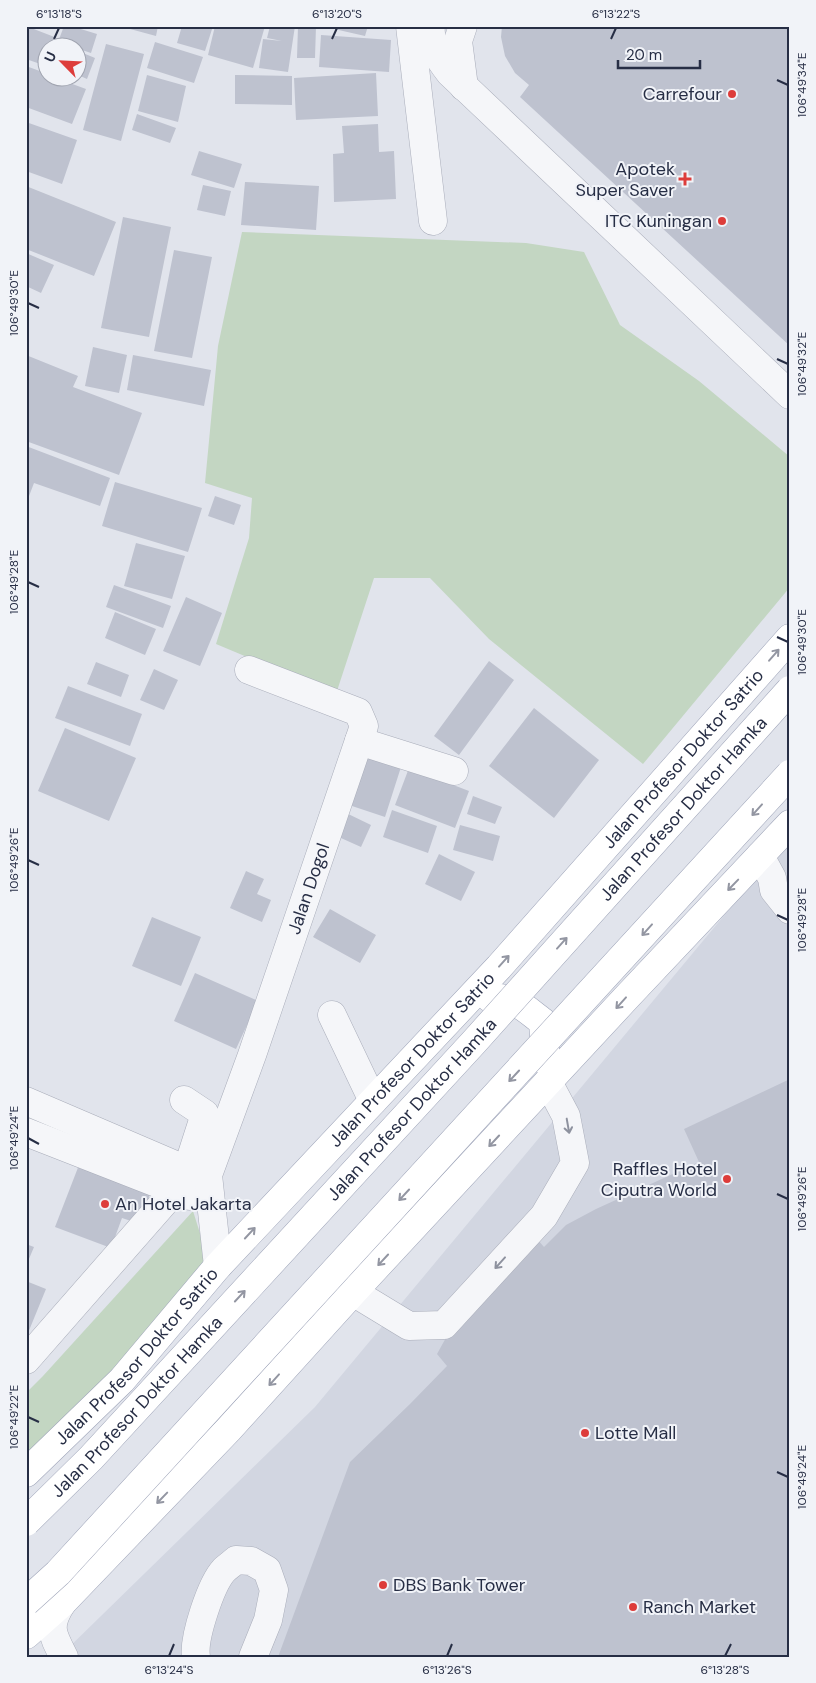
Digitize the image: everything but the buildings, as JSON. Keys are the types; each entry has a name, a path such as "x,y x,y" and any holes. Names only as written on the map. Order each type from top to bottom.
{"main road":[{"name":"Jalan Profesor Doktor Satrio","path":"26,1474 122,1380 218,1266 464,1004 790,638"},
{"name":"Jalan Profesor Doktor Hamka","path":"26,1522 91,1458 460,1057 790,690"},
{"path":"26,1602 58,1573 790,774"},
{"path":"26,1635 62,1603 228,1430 625,998 774,875 790,824"},
{"path":"464,1004 498,998 515,1000 543,1022 546,1060 544,1087"}],"street":[{"path":"410,26 433,221"},
{"path":"431,26 430,34 436,56 450,73 463,78 790,372"},
{"path":"463,26 458,42 463,78 790,396"},
{"name":"Jalan Dogol","path":"218,1266 211,1203 190,1178 256,1046 364,726 358,712 249,670"},
{"path":"359,741 454,771"},
{"path":"774,875 774,890 790,910"},
{"path":"332,1015 373,1101"},
{"path":"353,1292 409,1326 444,1325 544,1216 574,1163 566,1116 544,1087"},
{"path":"26,1360 190,1178 204,1114 184,1100"},
{"path":"26,1101 190,1178"},
{"path":"26,1132 190,1178"},
{"path":"196,1657 198,1630 210,1598 223,1571 236,1560 252,1561 267,1570 274,1590 268,1620 253,1657"},
{"path":"62,1603 55,1614 52,1625 64,1657"}],"shaded area":[{"path":"790,839 790,1657 59,1657 315,1407 757,876"}],"green space":[{"path":"242,232 526,243 584,252 620,325 699,381 790,457 790,587 643,764 489,639 430,578 374,578 336,694 216,644 249,538 252,498 205,483 218,346"},
{"path":"193,1211 208,1259 26,1481 26,1393"}],"place":[{"name":"Carrefour","path":"732,94"},
{"name":"Apotek Super Saver","path":"685,179"},
{"name":"ITC Kuningan","path":"722,221"},
{"name":"Raffles Hotel Ciputra World","path":"727,1179"},
{"name":"An Hotel Jakarta","path":"105,1204"},
{"name":"Lotte Mall","path":"585,1433"},
{"name":"DBS Bank Tower","path":"383,1585"},
{"name":"Ranch Market","path":"633,1607"}]}
